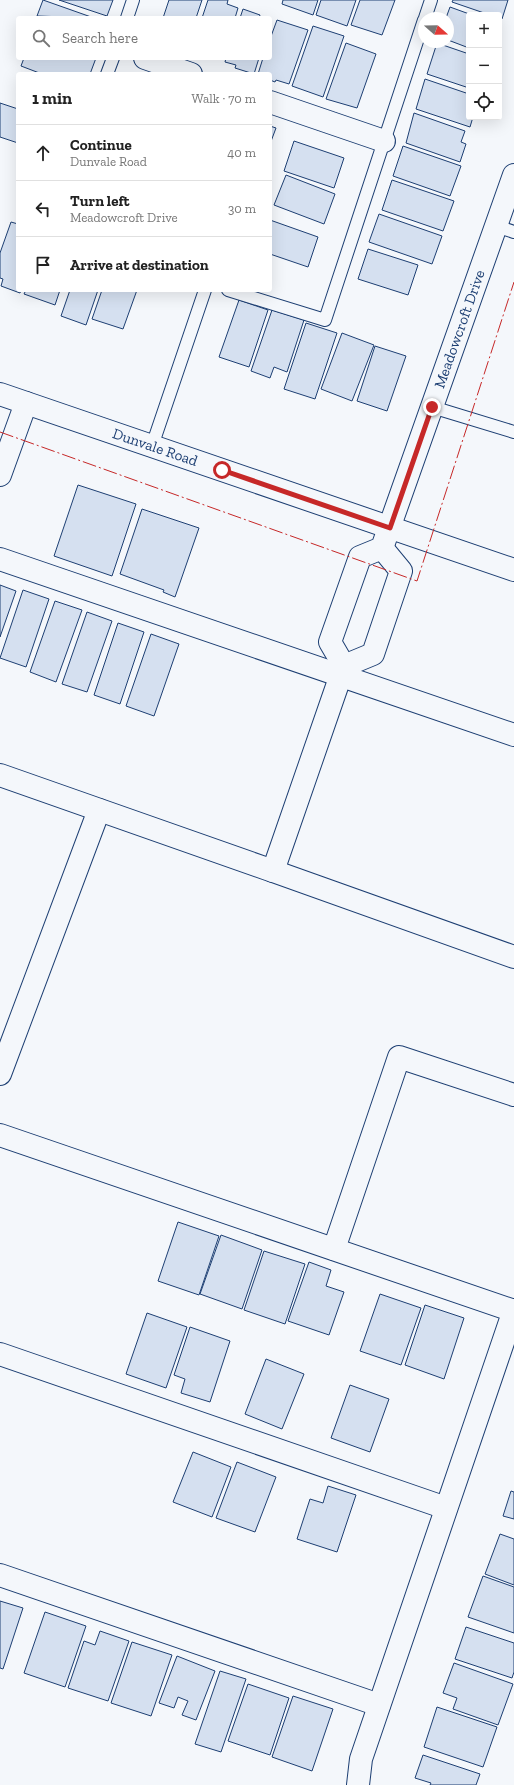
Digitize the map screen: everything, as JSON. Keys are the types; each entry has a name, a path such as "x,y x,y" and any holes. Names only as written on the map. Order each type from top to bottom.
{"street":[{"path":"152,60 185,72"},
{"path":"272,103 384,141"},
{"name":"Meadowcroft Drive","path":"382,548 432,407 505,229 514,175"},
{"name":"Dunvale Road","path":"0,394 514,570"},
{"path":"0,475 26,403"},
{"path":"273,871 342,671 330,642 360,557 382,548 401,571 373,654 342,671"},
{"path":"0,559 342,671 514,735"},
{"path":"0,775 514,957"},
{"path":"0,1074 99,810"},
{"path":"334,1249 399,1057 514,1095"},
{"path":"0,1135 514,1310 361,1759 358,1785"},
{"path":"0,1354 446,1508"},
{"path":"0,1575 379,1705"}],"lane":[{"path":"128,16 133,0"},
{"path":"427,12 431,0"},
{"path":"234,292 325,320 418,37"},
{"path":"108,72 112,60"},
{"path":"152,446 204,292"},
{"path":"432,407 514,432"}],"building":[{"path":"43,0 88,16 37,16"},
{"path":"59,0 113,0 107,16"},
{"path":"169,0 202,0 197,16 164,16"},
{"path":"208,0 228,0 227,4 238,8 236,16 203,16"},
{"path":"283,0 318,0 313,15 282,4"},
{"path":"321,0 356,0 347,26 316,15"},
{"path":"360,0 395,0 382,35 351,25"},
{"path":"453,0 508,0 502,19 502,12 481,12 452,2"},
{"path":"450,7 466,13 466,47 454,42 454,12 448,12"},
{"path":"243,9 260,15 260,16 241,16"},
{"path":"277,20 308,30 289,84 276,80 275,82 272,81 272,72 259,72 262,60 272,60 272,34"},
{"path":"313,26 344,36 323,97 292,86"},
{"path":"346,43 376,54 357,108 326,99"},
{"path":"435,48 452,48 466,53 466,87 427,74"},
{"path":"23,60 95,60 91,72 37,72 21,66"},
{"path":"226,60 258,60 255,72 248,72 235,68 236,65 225,62"},
{"path":"425,79 466,93 466,120 472,120 470,127 416,109"},
{"path":"0,103 16,108 16,142 0,137"},
{"path":"414,113 465,131 461,142 466,144 460,162 406,143"},
{"path":"272,127 276,128 272,139"},
{"path":"294,141 344,158 334,188 284,171"},
{"path":"403,146 461,166 450,196 393,176"},
{"path":"286,175 335,194 324,224 274,205"},
{"path":"392,180 454,201 443,231 382,210"},
{"path":"379,214 442,236 432,264 369,242"},
{"path":"272,221 318,237 308,267 272,255"},
{"path":"11,222 16,223 16,292 1,286 3,279 0,278 0,253"},
{"path":"368,249 418,265 408,295 358,279"},
{"path":"25,292 59,292 55,305 24,294"},
{"path":"69,292 97,292 86,325 61,316"},
{"path":"101,292 136,292 123,329 92,319"},
{"path":"239,300 268,310 249,367 219,357"},
{"path":"272,310 304,320 287,372 274,367 270,378 251,371"},
{"path":"306,323 337,333 315,399 284,389"},
{"path":"342,333 374,345 352,401 321,389"},
{"path":"375,346 406,356 387,411 357,401"},
{"path":"78,485 136,504 112,576 54,556"},
{"path":"142,509 199,528 175,597 163,592 164,590 120,574"},
{"path":"0,585 16,591 0,637"},
{"path":"23,590 49,599 26,667 0,658"},
{"path":"55,601 82,610 56,682 30,672"},
{"path":"87,612 112,621 87,692 62,684"},
{"path":"118,623 144,632 120,704 94,695"},
{"path":"151,634 179,644 154,716 126,706"},
{"path":"178,1222 219,1236 199,1295 158,1281"},
{"path":"221,1235 262,1250 242,1309 200,1294"},
{"path":"264,1251 305,1264 285,1324 244,1310"},
{"path":"309,1262 331,1270 326,1286 344,1292 329,1335 288,1321"},
{"path":"380,1294 421,1308 401,1365 360,1351"},
{"path":"425,1305 464,1318 444,1379 405,1365"},
{"path":"147,1313 187,1327 166,1388 126,1374"},
{"path":"190,1327 230,1341 210,1402 181,1393 185,1379 174,1375"},
{"path":"266,1359 304,1374 282,1429 245,1414"},
{"path":"350,1385 389,1399 370,1452 331,1438"},
{"path":"193,1452 231,1467 212,1517 173,1502"},
{"path":"237,1462 276,1477 255,1532 216,1518"},
{"path":"328,1486 356,1495 337,1552 297,1539 310,1499 323,1503"},
{"path":"511,1491 514,1492 514,1519 503,1516"},
{"path":"500,1534 514,1539 514,1585 485,1574"},
{"path":"483,1576 514,1587 514,1633 468,1617"},
{"path":"0,1601 23,1608 3,1669 0,1668"},
{"path":"45,1612 86,1626 65,1687 24,1673"},
{"path":"466,1627 514,1643 514,1672 512,1678 455,1659"},
{"path":"100,1631 129,1641 108,1701 68,1688 84,1641 95,1645"},
{"path":"132,1642 172,1655 151,1716 111,1703"},
{"path":"177,1656 215,1671 196,1720 182,1715 188,1701 178,1697 174,1708 159,1703"},
{"path":"454,1663 513,1684 498,1725 453,1709 457,1698 443,1693"},
{"path":"220,1671 246,1679 221,1752 195,1744"},
{"path":"248,1684 289,1698 270,1755 228,1741"},
{"path":"293,1696 333,1709 312,1771 272,1757"},
{"path":"437,1707 497,1727 483,1767 424,1747"},
{"path":"423,1755 480,1774 476,1785 430,1785 431,1783 415,1778"}],"power":[{"path":"0,432 417,581 514,282"}],"route":[{"path":"222,470 390,528 432,407"}]}
